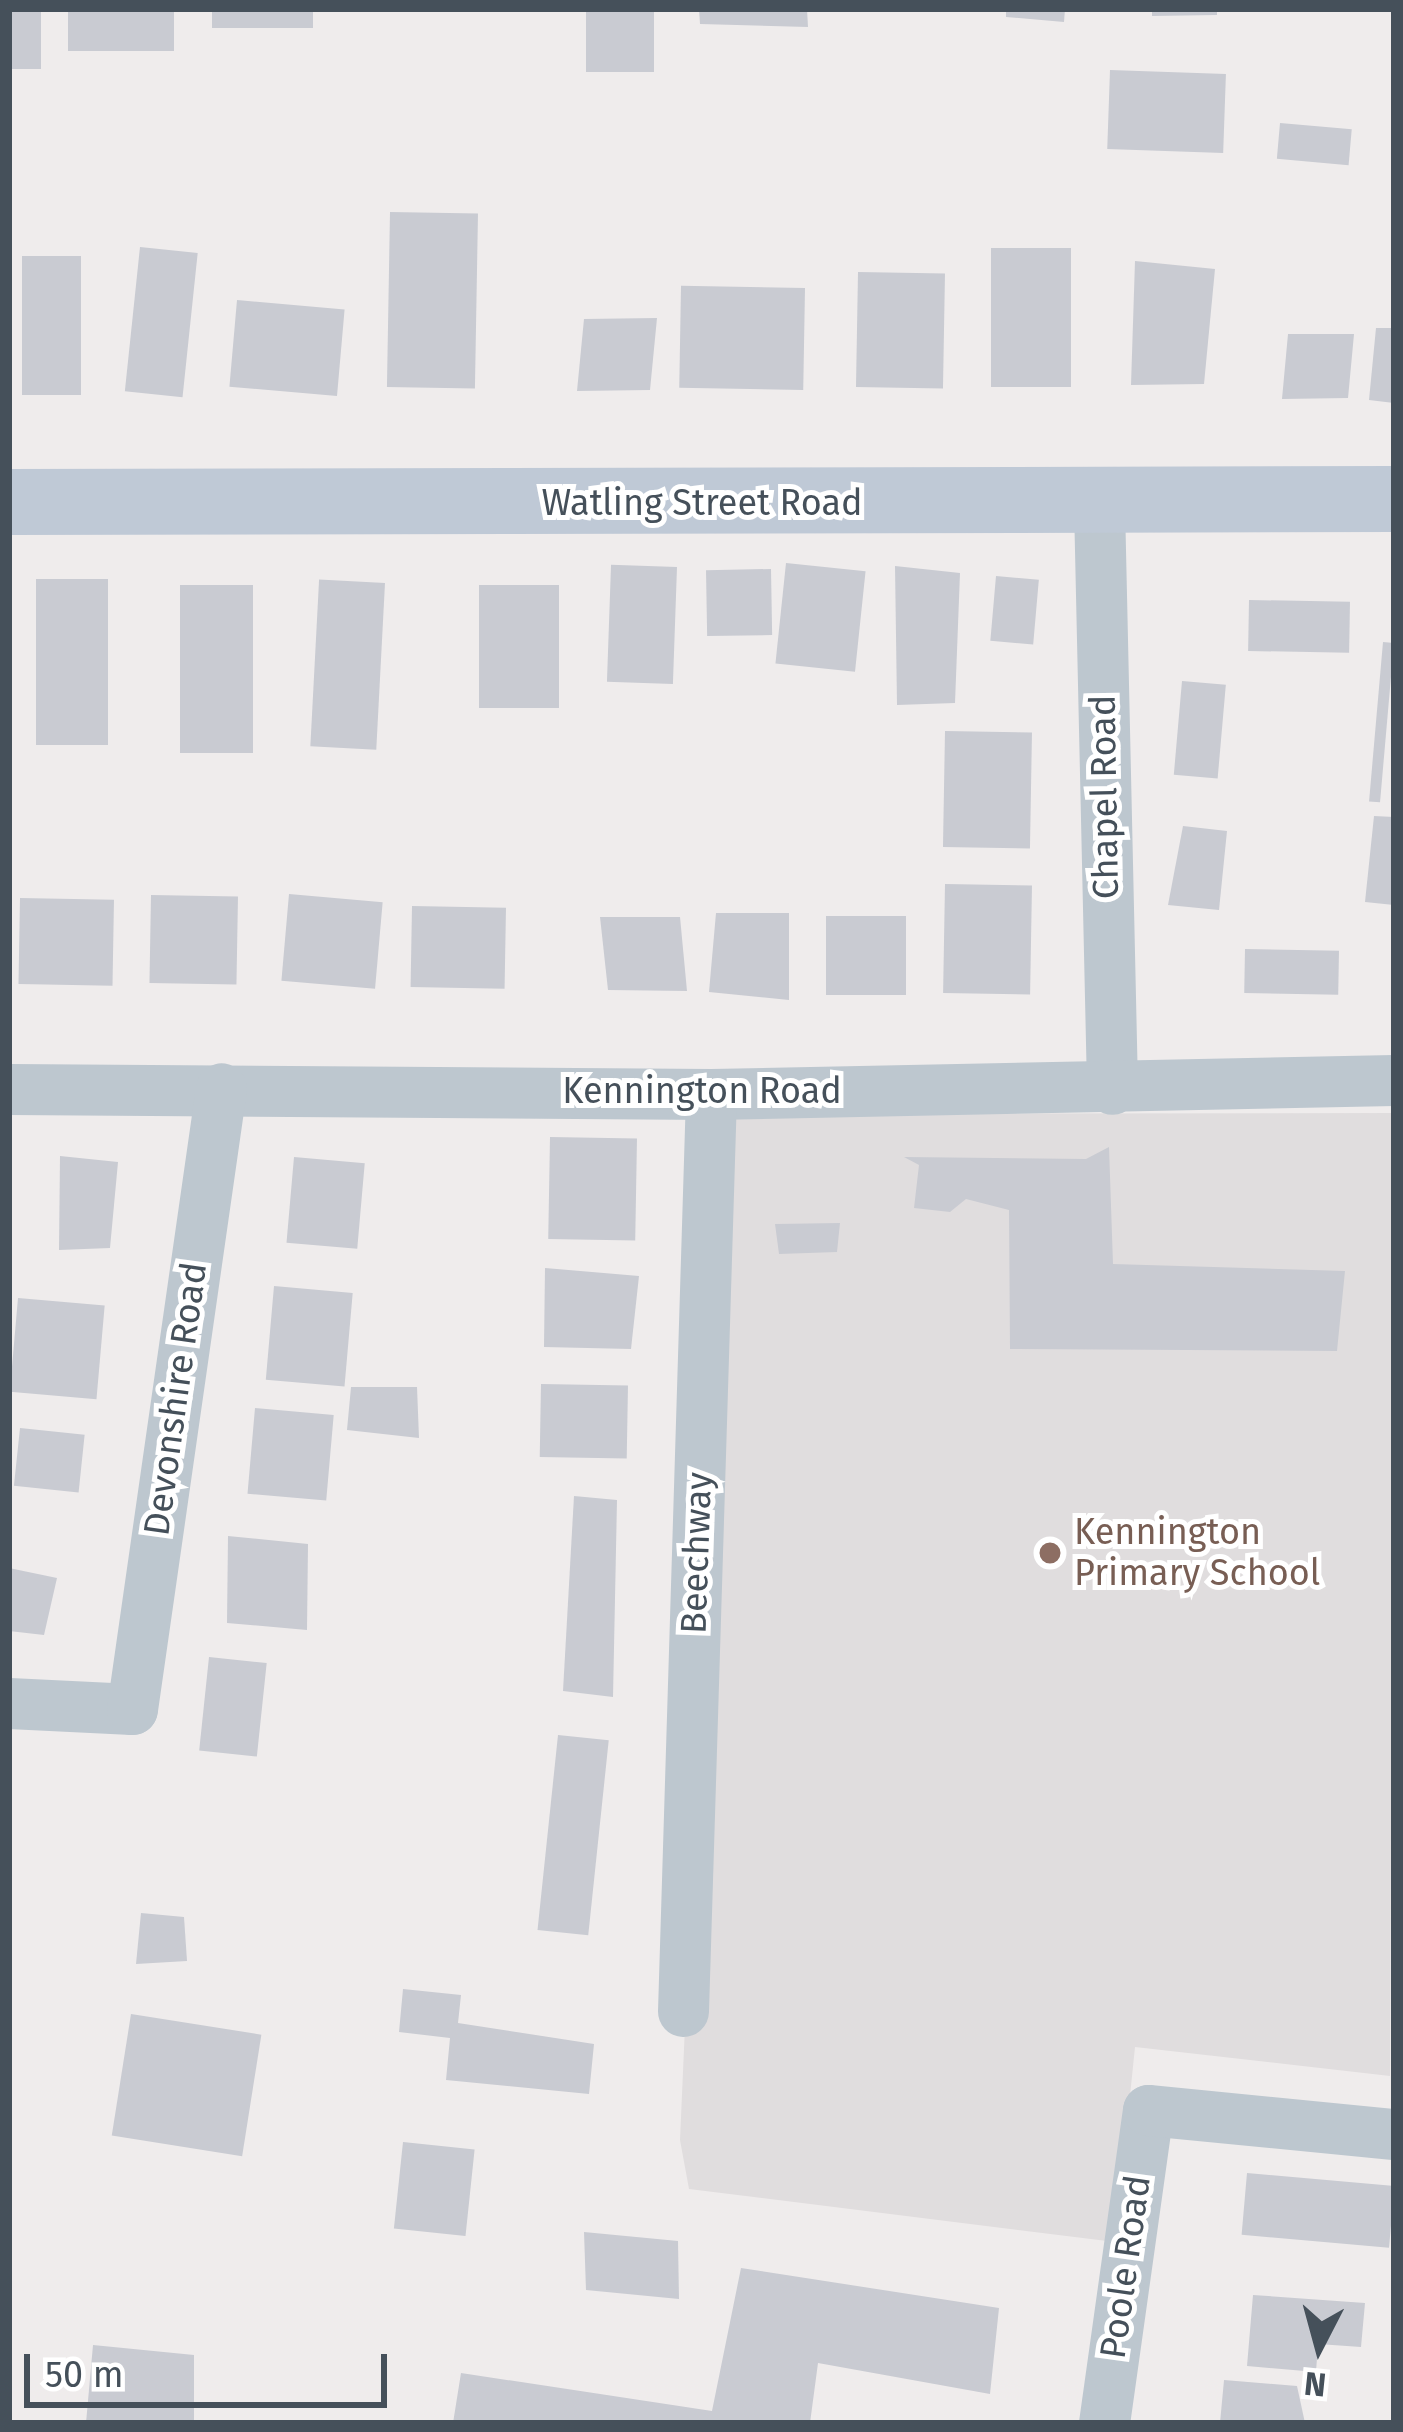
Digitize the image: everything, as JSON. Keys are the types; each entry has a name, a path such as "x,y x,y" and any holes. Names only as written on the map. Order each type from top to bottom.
{"main road":[{"name":"Watling Street Road","path":"9,502 1099,505 1394,499"}],"street":[{"name":"Chapel Road","path":"1099,505 1112,1089"},
{"name":"Kennington Road","path":"9,1089 711,1094 1112,1089 1394,1079"},
{"name":"Devonshire Road","path":"9,1702 132,1709 220,1088"},
{"name":"Beechway","path":"683,2011 711,1094"},
{"name":"Poole Road","path":"1104,2423 1148,2110 1394,2134"}],"shaded area":[{"name":"Kennington Primary School","path":"1394,1113 1390,2076 1135,2047 1115,2242 689,2189 680,2140 725,1114"}],"building":[{"path":"9,9 41,9 41,69 9,69"},
{"path":"68,9 174,9 174,51 68,51"},
{"path":"212,9 313,9 313,28 212,28"},
{"path":"586,9 654,9 654,72 586,72"},
{"path":"699,9 807,9 808,27 700,24"},
{"path":"1006,9 1065,9 1064,22 1006,17"},
{"path":"1152,9 1217,9 1217,15 1152,16"},
{"path":"1110,70 1226,74 1223,153 1107,149"},
{"path":"1280,123 1352,129 1349,165 1277,159"},
{"path":"390,212 478,214 475,389 387,387"},
{"path":"140,247 198,253 183,397 125,391"},
{"path":"991,248 1071,248 1071,387 991,387"},
{"path":"22,256 81,256 81,395 22,395"},
{"path":"1135,261 1215,269 1204,384 1131,385"},
{"path":"858,272 945,274 943,389 856,387"},
{"path":"681,286 805,288 803,390 679,388"},
{"path":"237,300 345,309 337,396 229,387"},
{"path":"657,318 650,390 577,391 584,319"},
{"path":"1376,328 1394,328 1394,403 1369,400"},
{"path":"1288,334 1354,334 1348,398 1282,399"},
{"path":"786,563 866,571 855,672 775,663"},
{"path":"611,565 677,567 673,684 607,682"},
{"path":"895,566 960,573 955,703 897,705"},
{"path":"771,569 772,635 707,636 706,570"},
{"path":"996,576 1039,580 1033,645 990,641"},
{"path":"36,579 108,579 108,745 36,745"},
{"path":"319,580 385,583 376,750 310,746"},
{"path":"180,585 253,585 253,753 180,753"},
{"path":"479,585 559,585 559,708 479,708"},
{"path":"1249,600 1350,602 1349,653 1248,651"},
{"path":"1383,642 1394,643 1380,802 1369,801"},
{"path":"1182,681 1226,685 1218,778 1174,775"},
{"path":"945,731 1032,733 1030,849 943,847"},
{"path":"1374,816 1394,817 1394,905 1365,902"},
{"path":"1183,826 1227,831 1219,910 1168,905"},
{"path":"945,884 1032,886 1030,995 943,993"},
{"path":"289,894 383,902 375,989 281,981"},
{"path":"151,895 238,897 236,985 149,983"},
{"path":"20,898 114,900 112,986 18,984"},
{"path":"412,906 506,908 505,989 411,987"},
{"path":"716,913 789,913 789,1000 709,992"},
{"path":"826,916 906,916 906,995 826,995"},
{"path":"600,917 680,917 687,991 608,990"},
{"path":"1245,949 1339,951 1338,995 1244,993"},
{"path":"550,1137 637,1139 635,1241 548,1239"},
{"path":"1109,1147 1113,1264 1345,1271 1337,1351 1010,1349 1009,1210 966,1199 950,1212 914,1208 919,1165 904,1157 1086,1159"},
{"path":"60,1156 118,1162 110,1248 59,1250"},
{"path":"294,1157 365,1163 357,1249 287,1243"},
{"path":"840,1223 837,1252 779,1254 775,1224"},
{"path":"545,1268 639,1276 631,1349 544,1347"},
{"path":"274,1286 353,1293 345,1387 266,1380"},
{"path":"18,1298 105,1306 96,1399 10,1392"},
{"path":"541,1384 628,1386 627,1459 540,1457"},
{"path":"351,1387 417,1387 419,1438 347,1430"},
{"path":"255,1408 334,1415 326,1501 248,1494"},
{"path":"20,1428 85,1435 79,1492 14,1486"},
{"path":"574,1496 617,1500 613,1697 563,1691"},
{"path":"228,1536 308,1544 307,1630 227,1623"},
{"path":"9,1568 57,1578 44,1635 9,1631"},
{"path":"209,1657 267,1663 257,1757 199,1750"},
{"path":"558,1735 609,1740 588,1935 538,1930"},
{"path":"141,1913 184,1917 187,1961 136,1964"},
{"path":"403,1989 461,1995 458,2023 594,2044 589,2094 446,2080 450,2038 399,2032"},
{"path":"131,2014 261,2035 242,2156 112,2135"},
{"path":"403,2142 475,2150 466,2236 394,2229"},
{"path":"1247,2173 1394,2186 1389,2248 1242,2235"},
{"path":"584,2232 678,2241 679,2299 586,2290"},
{"path":"741,2268 999,2308 990,2394 818,2363 810,2423 453,2423 461,2373 712,2411"},
{"path":"1253,2295 1365,2303 1361,2347 1318,2344 1316,2372 1247,2366"},
{"path":"93,2345 194,2355 194,2423 86,2423"},
{"path":"1224,2380 1297,2386 1305,2423 1220,2423"}],"place":[{"name":"Kennington Primary School","path":"1050,1553"}]}
